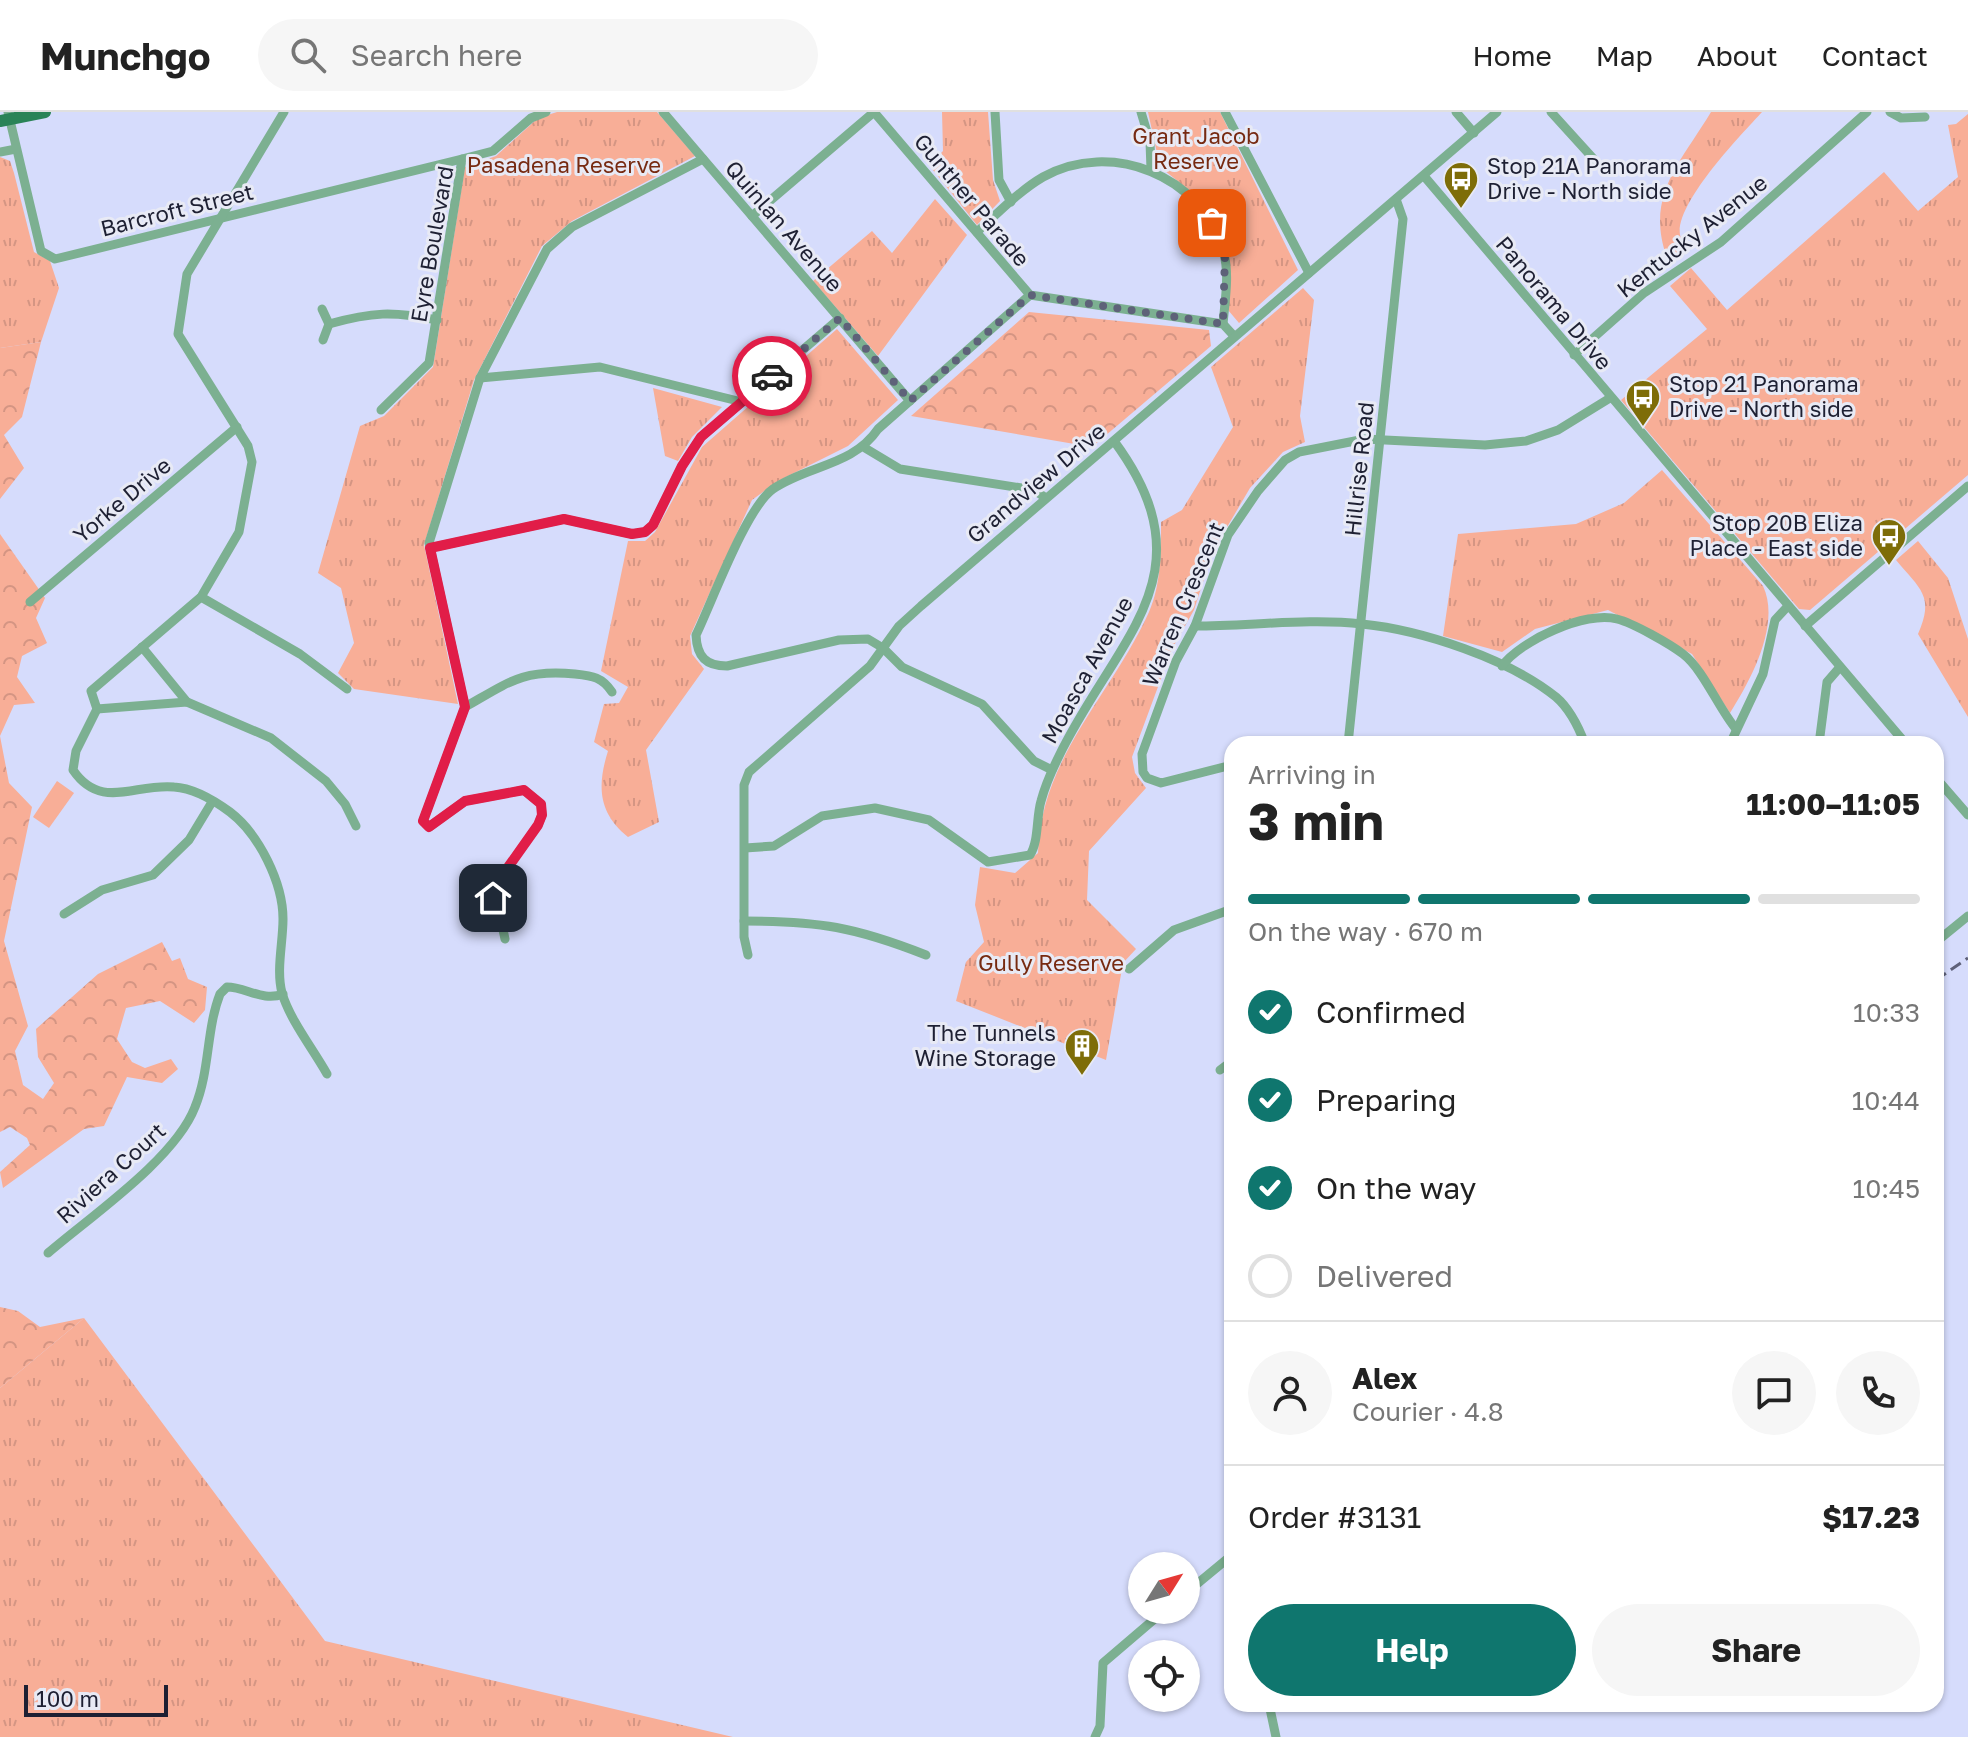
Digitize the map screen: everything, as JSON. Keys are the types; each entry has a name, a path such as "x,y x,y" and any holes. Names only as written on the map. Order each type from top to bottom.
{"main road":[{"path":"6,118 45,112"}],"street":[{"path":"284,112 187,274 178,334 248,446 252,462 240,530 201,597 100,680 91,691 97,709 76,751 73,770 83,785 101,794 174,787 197,793 231,812 248,832 276,880 283,917 283,994 327,1074"},
{"name":"Eyre Boulevard","path":"381,410 429,363 462,159 493,151 531,118 546,112"},
{"name":"Quinlan Avenue","path":"663,112 910,401"},
{"path":"752,216 874,112"},
{"name":"Gunther Parade","path":"874,112 1030,295 1223,324"},
{"path":"995,112 999,180 1011,202"},
{"path":"1141,112 1150,142 1151,169"},
{"path":"1225,112 1309,273"},
{"path":"1456,112 1474,133"},
{"name":"Grandview Drive","path":"748,955 744,921 744,785 749,772 870,666 921,606 1497,112"},
{"path":"1551,112 1600,166"},
{"name":"Kentucky Avenue","path":"1574,355 1644,293 1721,242 1867,112"},
{"path":"1890,112 1901,118 1925,117"},
{"name":"Barcroft Street","path":"6,118 41,251 55,259 462,159"},
{"path":"0,152 16,149"},
{"path":"505,939 494,887 538,825 542,815 541,804 524,790 465,801 429,827 423,821 465,707 430,548 480,378 547,249 572,227 703,159"},
{"path":"977,232 1042,178 1078,165 1125,163 1151,169 1191,196 1212,223 1225,254 1223,324 1234,336"},
{"name":"Panorama Drive","path":"1424,176 1899,736"},
{"name":"Hillrise Road","path":"1349,736 1403,219 1396,199"},
{"path":"1030,295 878,429 865,448 773,489 756,506 696,635 702,659 713,666 727,666 839,640 868,639 883,648 902,667 982,704 1034,761 1052,770"},
{"path":"322,309 329,324 323,340"},
{"path":"329,324 387,312 437,320"},
{"path":"430,548 564,519 632,534 645,532 653,525 682,466 701,437 840,318"},
{"path":"480,378 600,367 742,402"},
{"name":"Warren Crescent","path":"1224,767 1169,782 1147,778 1142,754 1176,661 1195,626 1228,535 1258,491 1285,460 1324,447 1380,438 1449,445 1526,441 1558,430 1610,398"},
{"name":"Yorke Drive","path":"30,602 237,427"},
{"name":"Moasca Avenue","path":"745,848 774,846 822,816 875,808 929,820 988,862 1025,857 1033,851 1041,799 1052,770 1130,636 1157,570 1154,513 1114,441"},
{"path":"865,448 900,469 1034,490 1046,498"},
{"path":"1805,626 1966,491"},
{"path":"201,597 300,654 347,689"},
{"path":"1733,736 1763,674 1775,620 1788,606"},
{"path":"1502,666 1510,655 1536,635 1603,618 1618,619 1684,654 1736,729"},
{"path":"1195,626 1362,624 1448,645 1502,666 1559,699 1582,736"},
{"path":"142,647 187,702 271,738 303,759 345,804 356,826"},
{"path":"1820,736 1827,682 1840,667"},
{"path":"465,707 514,680 543,671 595,676 604,680 612,692"},
{"path":"97,709 187,702"},
{"path":"1944,787 1968,815"},
{"path":"64,914 102,890 153,875 189,840 212,802"},
{"path":"1129,969 1174,930 1224,912"},
{"path":"1944,936 1968,916"},
{"path":"744,921 813,921 872,933 926,955"},
{"name":"Riviera Court","path":"48,1253 167,1151 185,1128 201,1089 220,994 227,987 236,987 256,995 283,994"},
{"path":"1220,1070 1224,1067"},
{"path":"1200,1581 1224,1562"},
{"path":"1095,1737 1100,1726 1103,1663 1149,1624"},
{"path":"1271,1712 1276,1737"}],"green space":[{"name":"Pasadena Reserve","path":"557,112 657,112 695,156 572,221 542,246 474,380 424,545 458,704 354,689 338,673 354,643 341,588 318,573 360,426 384,416 433,367 465,167 496,156 538,118"},
{"path":"942,112 988,112 993,180 1000,201 977,225 929,165 943,151"},
{"name":"Grant Jacob Reserve","path":"1148,112 1220,112 1298,270 1239,323 1228,310 1229,252 1218,225 1194,194 1160,167"},
{"path":"1711,112 1762,112 1698,188 1681,221 1680,235 1687,252 1669,263 1662,240 1662,201 1677,166"},
{"path":"1968,114 1968,475 1810,610 1799,609 1621,400 1707,329 1670,286 1691,268 1727,310 1884,172 1918,211 1958,177 1948,125 1956,124"},
{"path":"0,157 10,161 34,252 50,261 59,288 41,342 0,348"},
{"path":"935,199 967,235 878,356 813,281 872,231 892,253"},
{"name":"Gully Reserve","path":"1303,288 1314,300 1300,416 1305,442 1283,452 1250,488 1213,551 1194,610 1172,649 1132,757 1135,773 1146,788 1089,851 1087,900 1136,949 1123,963 1106,1060 956,1001 966,962 984,942 975,905 980,867 1015,873 1038,853 1042,819 1064,757 1133,643 1153,602 1160,568 1161,522 1182,510 1233,427 1211,367"},
{"path":"1029,312 1209,330 1211,346 1092,447 911,416"},
{"path":"837,329 898,400 848,446 778,481 752,500 690,636 692,654 704,669 646,750 659,822 628,837 618,828 606,808 602,776 608,751 594,742 604,704 619,703 628,687 601,671 628,541 645,541 655,532 702,447"},
{"path":"41,342 22,417 4,435 24,468 0,499 0,348"},
{"path":"653,388 722,407 692,437 678,461 665,456"},
{"path":"1662,470 1763,586 1768,601 1766,634 1761,651 1747,685 1730,713 1692,654 1608,610 1535,629 1502,652 1443,636 1458,534 1576,524 1624,503"},
{"path":"0,534 45,598 36,618 47,643 22,656 17,677 35,703 14,705 0,736"},
{"path":"1918,541 1948,578 1968,639 1968,717 1918,634 1925,602 1918,586 1896,560"},
{"path":"0,736 9,783 32,807 4,941 28,1026 15,1051 23,1085 43,1099 54,1083 38,1057 36,1029 98,974 162,942 172,961 180,958 188,979 207,987 205,1010 194,1023 160,1001 126,1008 117,1039 132,1062 145,1068 171,1059 178,1069 162,1083 127,1077 104,1126 84,1129 3,1188 0,1172 30,1145 27,1138 10,1127 0,1132"},
{"path":"57,781 74,793 49,828 33,817"},
{"path":"0,1307 18,1311 40,1327 84,1318 0,1388"},
{"path":"84,1318 325,1641 733,1737 0,1737 0,1388"}],"railway":[{"path":"1944,974 1968,958"}],"way so far":[{"path":"772,376 840,318 910,401 1030,295 1223,324 1225,254 1212,223"}],"place":[{"name":"Stop 21A Panorama Drive - North side","path":"1461,210"},
{"name":"Stop 21 Panorama Drive - North side","path":"1643,428"},
{"name":"Stop 20B Eliza Place - East side","path":"1889,567"},
{"name":"The Tunnels Wine Storage","path":"1082,1077"}],"route":[{"path":"493,898 494,887 538,825 542,815 541,804 524,790 465,801 429,827 423,821 465,707 430,548 564,519 632,534 645,532 653,525 682,466 701,437 772,376"}]}
